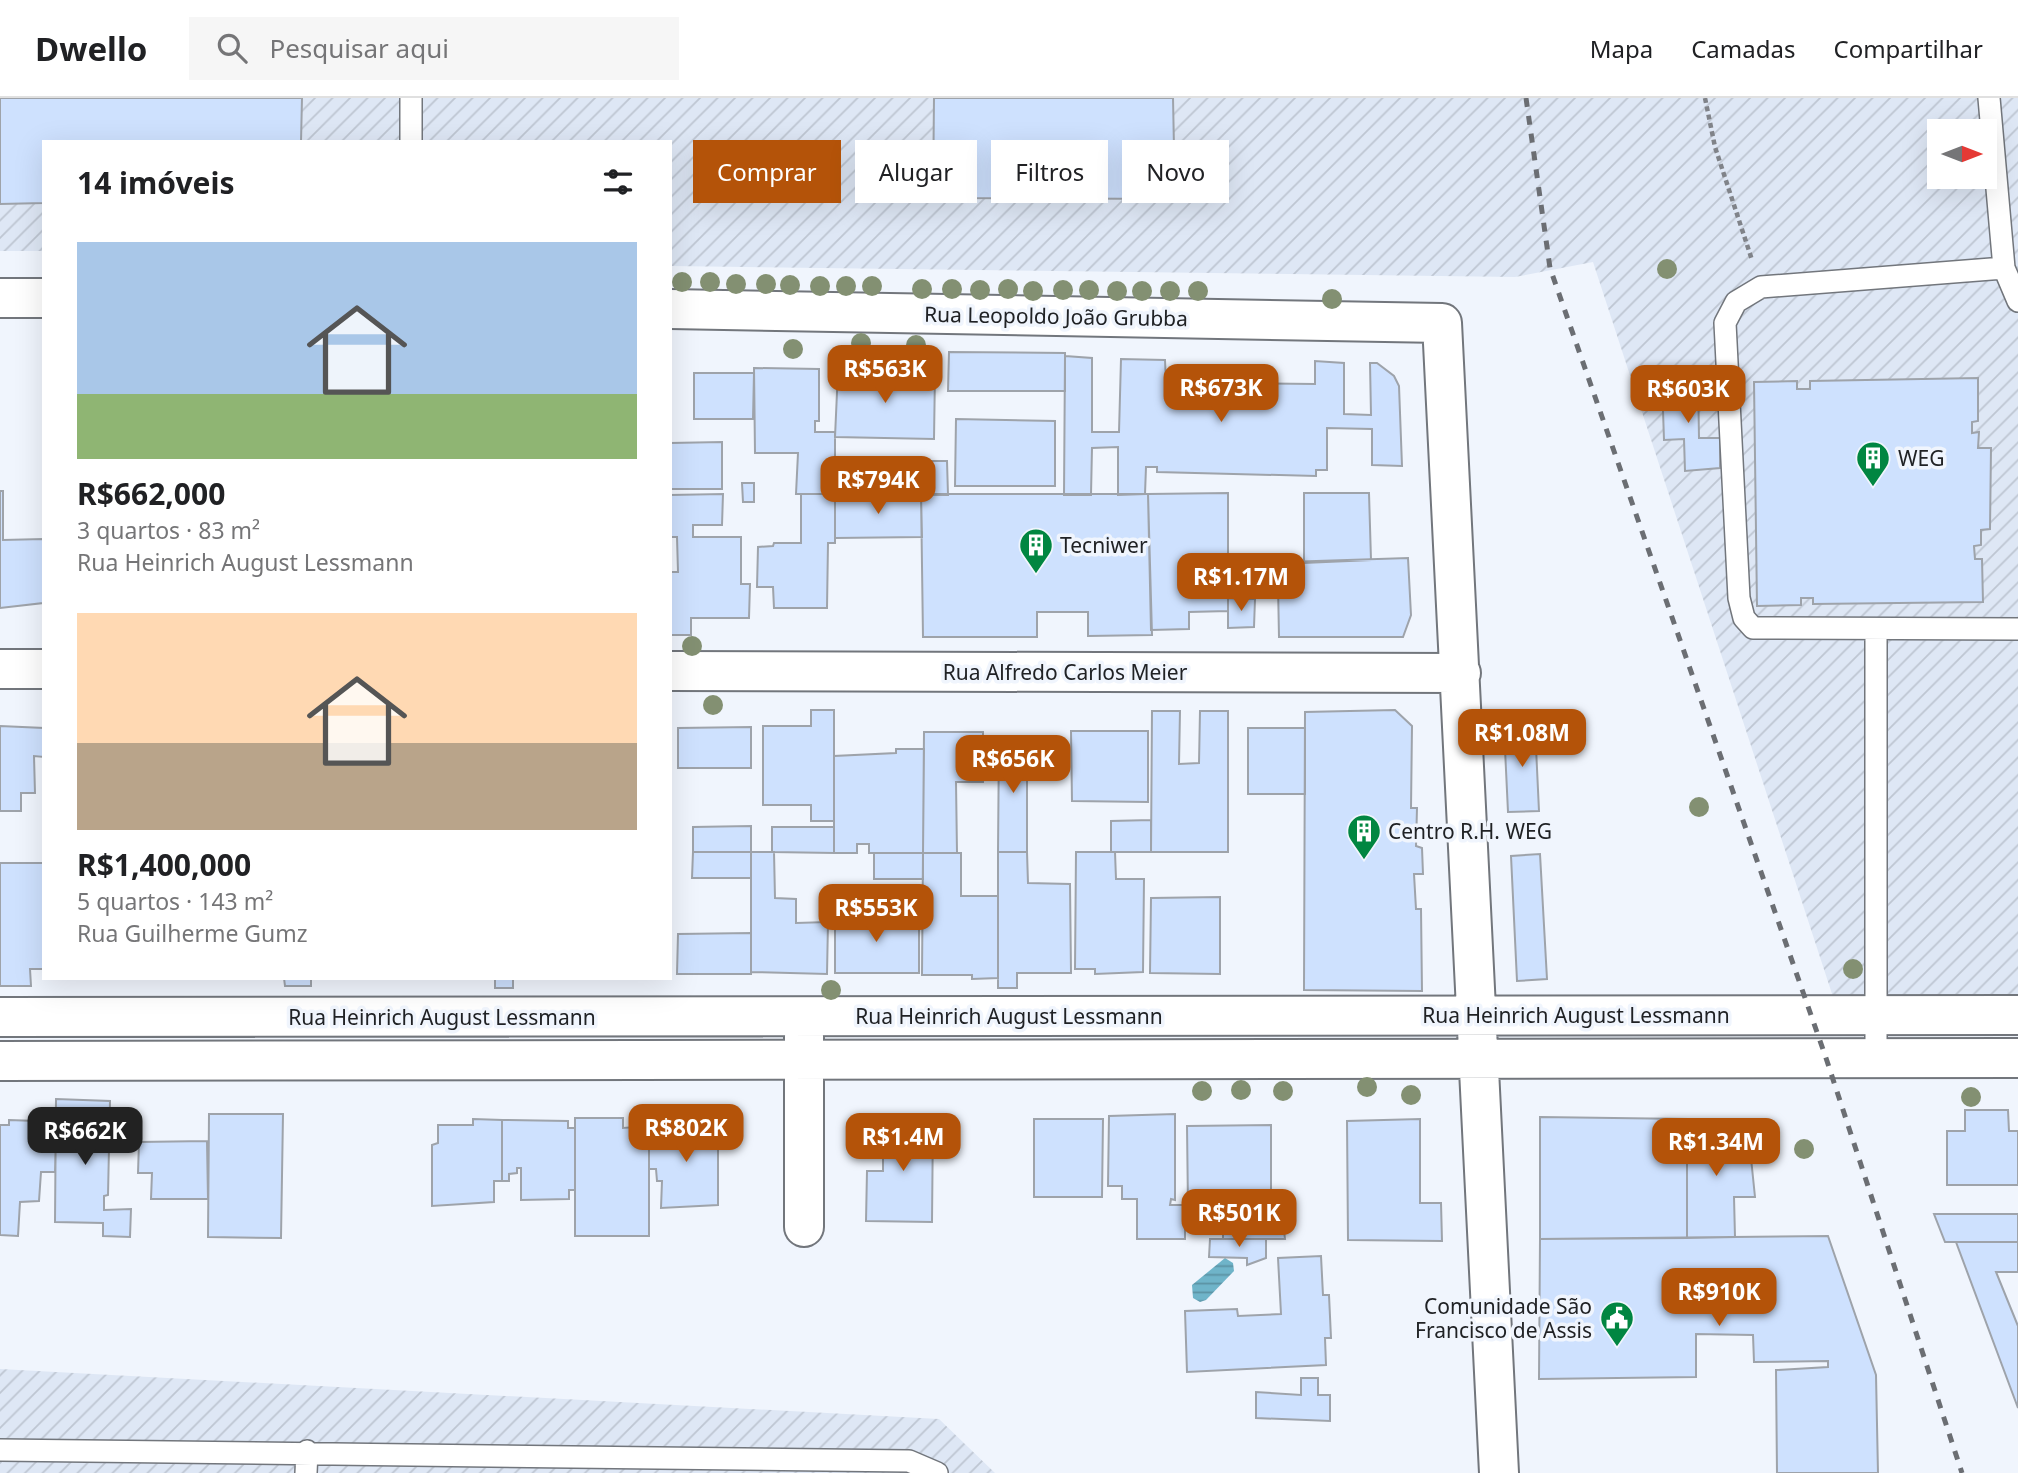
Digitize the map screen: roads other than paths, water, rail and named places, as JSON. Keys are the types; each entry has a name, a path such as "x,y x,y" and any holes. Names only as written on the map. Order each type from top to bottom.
{"street":[{"path":"0,298 42,298"},
{"name":"Rua Leopoldo João Grubba","path":"672,309 1442,323 1461,673"},
{"path":"0,669 42,669"},
{"name":"Rua Alfredo Carlos Meier","path":"672,671 1461,673"},
{"path":"1461,673 1499,1473"},
{"name":"Rua Heinrich August Lessmann","path":"0,1017 2018,1015"},
{"path":"804,1016 804,1227"},
{"path":"38,1017 40,1060"},
{"path":"225,1017 225,1060"},
{"name":"Rua Heinrich August Lessmann","path":"0,1060 2018,1058"}],"lane":[{"path":"411,98 411,140"},
{"path":"1989,98 2004,268 2018,301"},
{"path":"2004,268 1761,287 1736,302 1725,323 1739,598 1744,618 1753,628 2018,629"},
{"path":"1876,630 1876,1058"},
{"path":"0,1450 307,1451 909,1461 936,1473"},
{"path":"306,1473 307,1451"}],"water":[{"path":"1225,1258 1233,1263 1234,1271 1206,1300 1200,1302 1193,1298 1192,1285"}],"railway":[{"path":"1526,98 1550,268 1826,1058 1962,1473"}],"place":[{"name":"WEG","path":"1873,488"},
{"name":"Tecniwer","path":"1036,575"},
{"name":"Centro R.H. WEG","path":"1364,861"},
{"name":"Comunidade São Francisco de Assis","path":"1617,1348"}]}
